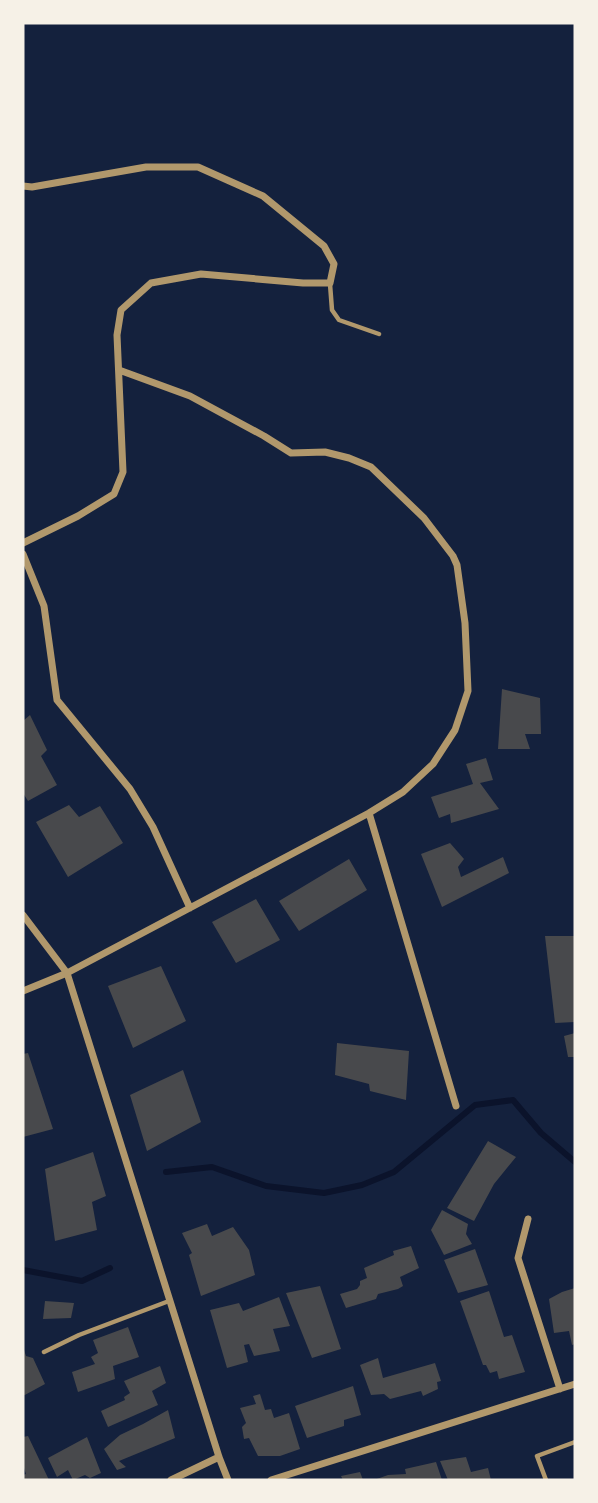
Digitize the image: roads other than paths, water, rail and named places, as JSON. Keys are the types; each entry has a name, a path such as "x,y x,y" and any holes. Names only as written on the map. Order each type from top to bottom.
{"street":[{"path":"23,186 32,187 146,166 198,167 263,196 324,246 334,264 330,283 201,274 151,282 121,310 117,335 123,472 114,494 78,516 23,543"},
{"path":"23,991 67,973 369,813 403,792 433,764 455,730 468,691 465,623 457,565 424,518 372,467 325,452 291,453 190,396 118,369"},
{"path":"23,554 44,606 57,700 130,789 153,827 190,908"},
{"path":"369,813 456,1106"},
{"path":"23,915 67,973 228,1480"},
{"path":"528,1219 518,1258 560,1389"},
{"path":"271,1480 575,1384"},
{"path":"171,1480 219,1457"}],"lane":[{"path":"330,283 332,310 339,320 379,334"},
{"path":"44,1352 79,1335 170,1300"},
{"path":"546,1480 537,1455 575,1441"}],"waterway":[{"path":"166,1172 212,1167 266,1186 324,1193 362,1185 394,1172 475,1105 513,1100 541,1133 575,1162"},
{"path":"23,1270 82,1281 110,1268"}]}
